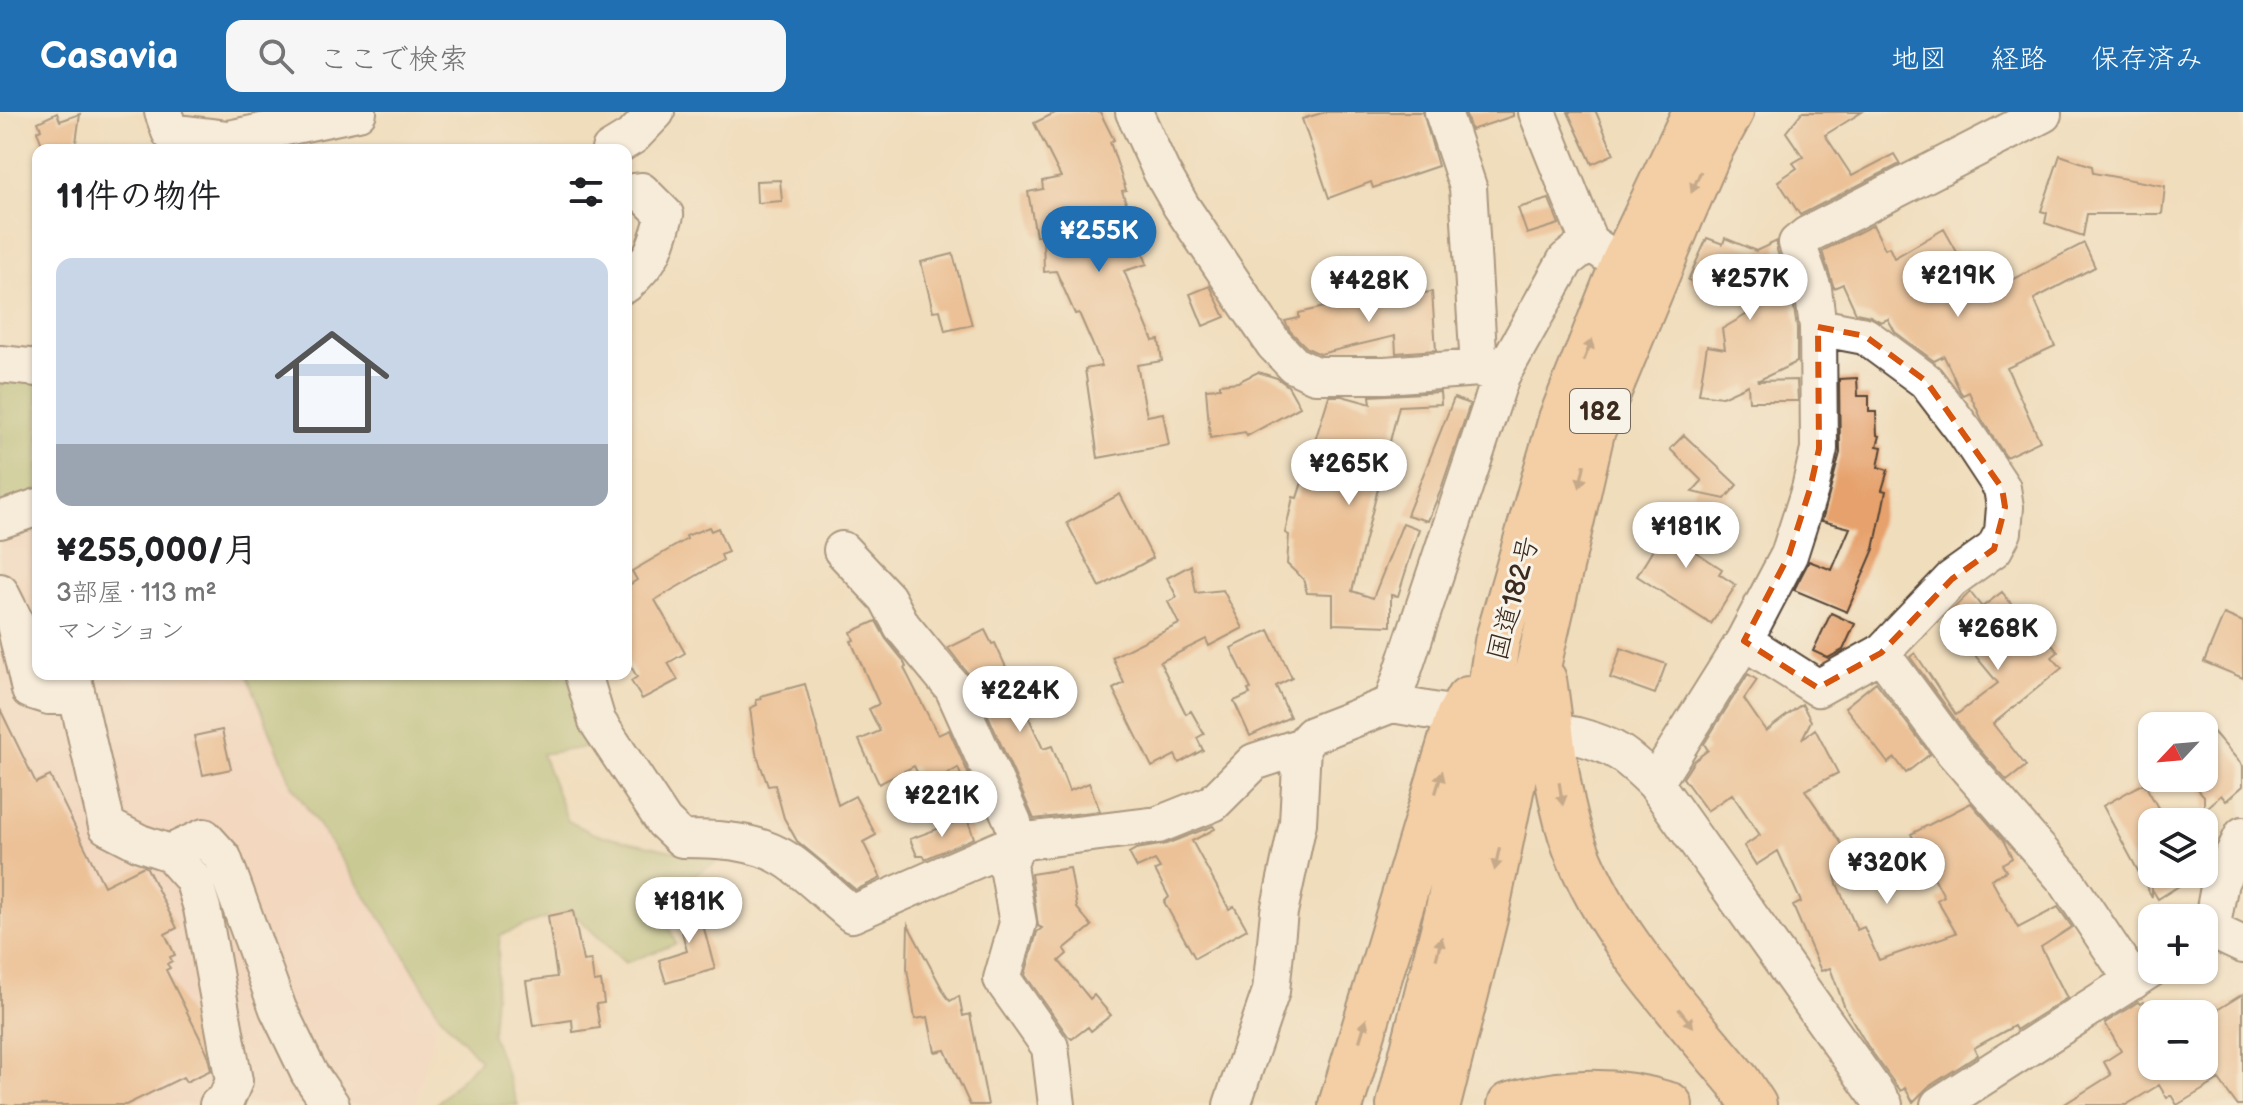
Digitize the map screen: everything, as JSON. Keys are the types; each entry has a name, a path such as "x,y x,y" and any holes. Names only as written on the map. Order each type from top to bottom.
{"highway":[{"name":"国道182号","path":"1438,1105 1485,918 1505,725 1497,642 1606,254 1695,112"},
{"name":"国道182号","path":"1399,1105 1447,914 1505,725 1540,662 1592,432 1686,204 1731,112"},
{"path":"1341,1105 1505,725"},
{"path":"1505,725 1562,802 1574,845 1591,884 1626,943 1754,1105"},
{"path":"1510,1105 1538,1096 1585,1092 1625,1093 1670,1105"}],"street":[{"path":"163,112 170,132 228,139 358,112"},
{"path":"620,144 633,136 656,112"},
{"path":"1134,112 1181,206 1274,344 1294,365 1315,375 1490,372"},
{"path":"1443,112 1468,187 1490,372"},
{"path":"1392,704 1490,372 1566,260 1606,254 1537,112"},
{"path":"1655,783 1744,641 1789,555 1810,489 1819,449 1818,327 1813,289 1797,243 2042,112"},
{"path":"632,192 641,191 665,215 647,265 632,279"},
{"path":"1744,641 1818,688 1881,653 1952,579 1994,549 2003,532 2005,507 2002,488 1926,381 1865,336 1818,327"},
{"path":"0,364 32,367"},
{"path":"0,520 32,515"},
{"path":"842,550 887,598 902,626 953,688 1013,822 1017,842 1008,867 1018,923 1002,979 1050,1047 1057,1105"},
{"path":"0,592 14,620 30,690 49,696 74,685 107,826 140,843 170,853 193,879 234,1081 225,1102 218,1105"},
{"path":"1881,653 1954,752 2138,968"},
{"path":"585,680 597,721 664,822 682,839 722,839 755,847 787,860 852,914 1017,842 1158,825 1213,803 1254,762 1302,746 1312,735 1392,704 1604,743 1627,755 1655,783 1884,1105"},
{"path":"1232,1105 1271,991 1279,912 1298,823 1302,746"},
{"path":"2214,904 2220,882 2243,835"},
{"path":"170,853 204,837 223,858 278,1009 309,1073 331,1105"},
{"path":"2218,936 2243,945"},
{"path":"1939,1105 2138,977"}],"highlighted area":[{"path":"1818,327 1865,336 1926,381 2002,488 2005,507 1994,549 1952,579 1881,653 1818,688 1744,641 1789,555 1810,489 1819,449"}],"shaded area":[{"path":"32,495 32,680 249,680 293,787 398,944 439,1014 416,1105 0,1105 0,505"}],"green space":[{"path":"0,378 32,381 32,495 0,505"},
{"path":"249,680 569,680 595,746 542,754 568,821 592,833 718,861 657,896 676,944 625,963 570,910 500,935 492,1035 518,1105 435,1105 480,1060 439,1014 398,944 293,787"}],"building":[{"path":"1057,112 1100,112 1114,140 1110,142 1126,190 1122,191 1147,264 1124,271 1153,341 1159,340 1162,361 1137,365 1147,416 1163,413 1169,445 1098,458 1085,369 1102,366 1056,271 1044,272 1043,235 1036,236 1028,192 1043,189 1042,181 1061,177 1034,123"},
{"path":"1325,112 1423,112 1438,166 1373,188 1371,182 1329,198 1302,119"},
{"path":"1465,112 1513,112 1513,116 1471,130"},
{"path":"1568,112 1596,112 1614,154 1592,164"},
{"path":"1802,112 1862,112 1825,135 1852,176 1894,154 1900,164 1800,215 1778,181 1797,168 1793,163 1803,157 1786,132"},
{"path":"57,113 60,121 80,114 76,144 42,144 37,131 41,129 38,122"},
{"path":"2060,155 2092,166 2093,173 2165,186 2162,214 2087,214 2083,236 2045,223 2047,213 2041,211"},
{"path":"780,180 782,201 757,203 756,181"},
{"path":"1549,199 1559,224 1527,234 1518,208"},
{"path":"1873,225 1885,249 1889,247 1894,258 1944,229 1957,252 1939,262 1964,305 2084,243 2095,267 2034,299 2055,346 2007,368 2040,441 2006,457 1982,420 1969,392 1963,395 1960,391 1944,356 1934,361 1895,332 1888,319 1881,322 1856,313 1843,284 1834,288 1822,251"},
{"path":"1707,238 1723,244 1725,238 1756,251 1777,241 1777,250 1792,294 1797,328 1797,362 1757,381 1797,380 1798,401 1749,401 1748,385 1722,397 1699,394 1707,346 1725,349 1722,329 1754,310 1688,280"},
{"path":"953,254 972,325 945,331 940,310 933,311 921,262"},
{"path":"1210,286 1225,317 1203,326 1190,294"},
{"path":"1432,292 1436,350 1396,353 1395,336 1320,354 1307,348 1290,331 1285,321 1299,318 1299,313 1333,305"},
{"path":"1258,372 1277,378 1288,386 1300,407 1247,436 1245,432 1210,438 1206,389 1220,388 1220,384 1238,382"},
{"path":"1857,378 1858,396 1869,396 1869,412 1876,412 1877,435 1880,436 1877,446 1882,447 1878,467 1888,470 1882,490 1886,491 1874,549 1847,612 1794,590 1809,561 1832,570 1850,528 1822,521 1840,453 1839,379"},
{"path":"1440,392 1441,404 1399,406 1352,591 1373,598 1403,523 1419,529 1398,596 1391,595 1391,626 1333,624 1333,594 1307,593 1303,579 1287,564 1289,535 1285,533 1293,497 1297,498 1329,396 1342,396 1371,404 1370,396"},
{"path":"1454,398 1470,404 1440,492 1428,521 1407,515"},
{"path":"1684,435 1737,485 1725,499 1692,492 1702,481 1670,449"},
{"path":"1120,494 1153,558 1100,587 1067,523"},
{"path":"1679,508 1704,518 1685,545 1722,569 1719,574 1736,585 1711,624 1637,576"},
{"path":"709,527 711,531 718,528 728,552 721,555 723,560 655,600 685,653 668,663 678,680 642,699 631,681 637,677 632,668 632,583 637,580 632,571 687,539 686,536"},
{"path":"1191,565 1196,593 1223,590 1243,628 1209,646 1206,639 1160,662 1186,714 1191,711 1204,734 1197,738 1203,750 1179,763 1175,755 1152,767 1113,689 1124,683 1112,657 1179,624 1168,602 1177,597 1167,578"},
{"path":"1970,592 1982,607 2002,592 2039,639 2044,635 2058,652 2052,657 2062,668 1993,724 2026,766 2007,781 1970,739 1910,657 1915,653 1956,715 1998,683 1944,618"},
{"path":"1831,613 1855,624 1843,650 1828,658 1813,651"},
{"path":"2224,614 2243,622 2243,678 2204,662"},
{"path":"876,621 903,660 904,668 938,735 949,730 969,775 962,778 958,768 939,779 937,775 922,782 914,766 879,784 859,740 880,731 869,709 879,704 851,641 854,640 851,632"},
{"path":"985,630 992,644 995,643 1043,749 1052,746 1069,791 1089,783 1100,811 1034,819 972,679 948,648"},
{"path":"1269,630 1292,678 1276,686 1290,717 1250,736 1234,701 1250,694 1248,690 1251,689 1231,648"},
{"path":"1621,648 1666,664 1655,694 1610,678"},
{"path":"1748,674 1757,680 1744,699 1766,731 1802,704 1811,721 1802,739 1815,729 1838,773 1805,790 1846,850 1853,867 1835,875 1837,884 1857,930 1864,927 1879,960 1956,933 1937,900 1944,896 1911,834 1971,803 2003,840 2012,858 2002,864 2006,871 1991,879 2018,928 2058,907 2072,927 2041,947 2067,998 2016,1030 2014,1026 1974,1048 1978,1055 1928,1087 1913,1102 1905,1088 1901,1091 1895,1084 1867,1045 1845,1008 1830,968 1821,971 1793,906 1801,902 1778,851 1756,865 1744,846 1760,835 1732,794 1707,811 1683,778 1694,761 1708,750 1704,744"},
{"path":"1876,682 1930,754 1906,773 1895,758 1888,763 1845,707"},
{"path":"805,684 838,805 855,796 876,835 863,842 881,878 856,890 797,841 784,818 775,785 768,786 756,753 750,708 757,705 756,700 762,699 761,696"},
{"path":"0,709 36,783 50,776 104,886 144,866 147,868 177,928 165,934 175,955 170,957 172,961 167,964 170,968 166,970 207,1052 211,1070 186,1082 183,1077 126,1105 0,1105"},
{"path":"222,730 231,769 203,775 194,736"},
{"path":"2218,737 2243,766 2243,786 2226,801 2221,795 2207,808 2204,808 2204,796 2200,792 2218,792"},
{"path":"2138,786 2138,792 2149,792 2158,808 2138,808 2138,871 2103,806"},
{"path":"967,818 974,838 925,859 924,856 917,856 910,839"},
{"path":"1213,826 1215,829 1192,841 1229,909 1234,906 1247,929 1195,958 1164,902 1169,897 1155,870 1160,868 1155,860 1137,868 1129,853 1166,844"},
{"path":"1070,868 1077,908 1092,926 1064,949 1067,954 1059,961 1090,999 1094,995 1111,1015 1091,1031 1088,1027 1072,1039 1025,975 1037,932 1042,928 1038,926 1031,874"},
{"path":"2147,888 2176,888 2158,899 2152,889 2152,897"},
{"path":"695,896 715,969 666,983 659,960 687,951 674,902"},
{"path":"573,911 583,961 591,960 594,982 601,981 604,1003 596,1004 600,1028 573,1032 572,1020 533,1026 526,981 557,977 548,916"},
{"path":"908,925 945,994 950,1001 959,996 963,1016 970,1014 988,1105 970,1105 945,1050 935,1052 928,1017 915,1019 907,969"},
{"path":"2243,994 2243,1105 2237,1105 2219,1080 2177,1105 2171,1095 2167,1098 2159,1085 2126,1105 2063,1105 2111,1075 2104,1062 2121,1051 2105,1023 2138,1002 2138,1080 2218,1080 2218,1009"}]}
